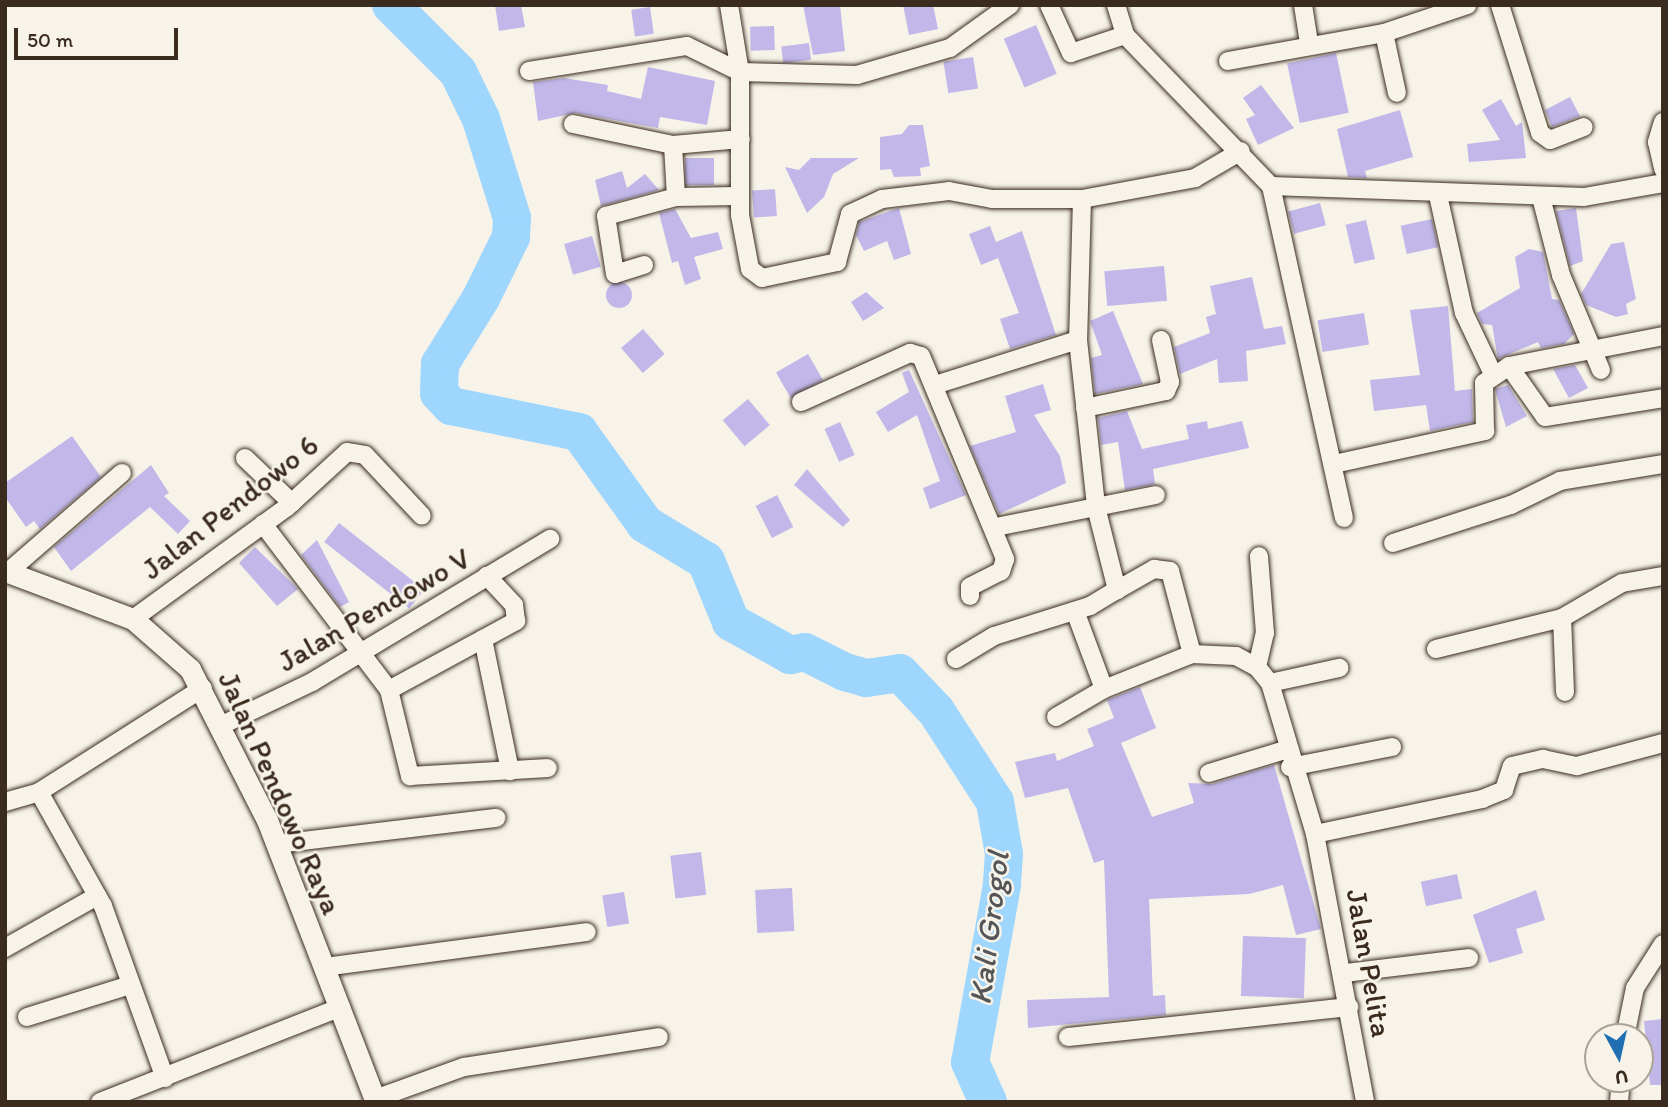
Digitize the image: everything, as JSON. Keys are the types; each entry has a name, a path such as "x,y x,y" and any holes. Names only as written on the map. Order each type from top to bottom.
{"street":[{"path":"729,5 740,72 738,196 750,269 762,278 837,262 850,214 882,199 949,191 992,199 1082,199 1195,178 1241,151"},
{"path":"529,71 687,46 740,72 857,75 918,61 979,33 1010,5"},
{"path":"1049,5 1071,53 1125,35"},
{"path":"1116,5 1125,35 1241,151 1271,186 1344,518"},
{"path":"1303,5 1309,43"},
{"path":"1228,61 1309,43 1384,33 1467,5"},
{"path":"1500,5 1540,133 1550,140 1584,127"},
{"path":"1384,33 1397,93"},
{"path":"1663,122 1657,142 1663,169"},
{"path":"573,124 673,145 741,139"},
{"path":"673,145 676,197"},
{"path":"1271,186 1438,195 1541,197 1612,194 1663,183"},
{"path":"1438,195 1464,313 1501,370 1545,417 1663,398"},
{"path":"644,265 615,274 606,216 676,197 738,196"},
{"path":"1541,197 1561,275 1601,370"},
{"path":"1082,199 1077,340 1096,506 1117,590"},
{"path":"1334,464 1485,430 1484,383 1501,370 1592,348 1663,336"},
{"path":"935,385 1077,340"},
{"path":"1084,408 1166,391 1170,382 1161,340"},
{"path":"801,402 914,352 935,385 996,527 1005,566 970,587 970,596"},
{"name":"Jalan Pendowo 6","path":"133,619 292,503 347,452 357,451 422,516"},
{"path":"245,458 292,503"},
{"path":"1392,543 1511,505 1560,481 1663,464"},
{"path":"6,571 122,473"},
{"path":"996,527 1156,495"},
{"path":"263,524 357,653 389,690 408,770 416,780 548,768"},
{"name":"Jalan Pendowo V","path":"224,724 357,653 550,539"},
{"path":"1257,667 1265,633 1259,556"},
{"path":"956,659 994,636 1076,611 1154,569 1170,572 1192,654"},
{"name":"Jalan Pendowo Raya","path":"6,571 133,619 172,646 203,688 224,724 277,844 375,1100"},
{"path":"389,690 483,639 518,615 487,576"},
{"path":"1436,649 1562,618 1622,583 1663,576"},
{"path":"1076,611 1104,689"},
{"path":"1562,618 1564,692"},
{"path":"483,639 510,771"},
{"path":"1056,717 1104,689 1192,654 1236,656 1257,667 1270,683 1339,668"},
{"name":"Jalan Pelita","path":"1270,683 1288,759 1315,834 1345,973 1365,1102"},
{"path":"5,802 38,792 203,688"},
{"path":"1315,834 1482,799 1504,790 1512,766 1543,759 1577,766 1663,743"},
{"path":"1209,773 1288,759 1392,747"},
{"path":"38,792 97,895 127,986 165,1078"},
{"path":"277,844 496,818"},
{"path":"5,948 97,895"},
{"path":"325,967 587,932"},
{"path":"1628,1023 1635,988 1663,944"},
{"path":"1345,973 1469,958"},
{"path":"27,1017 127,986"},
{"path":"100,1102 341,1007"},
{"path":"1068,1037 1349,1007"},
{"path":"375,1100 464,1068 659,1037"}],"building":[{"path":"495,5 521,5 525,27 499,31"},
{"path":"803,5 840,5 845,51 813,55"},
{"path":"903,5 933,5 938,29 909,35"},
{"path":"650,7 654,34 635,36 631,10"},
{"path":"1036,25 1057,74 1024,87 1004,39"},
{"path":"774,26 775,50 751,51 750,27"},
{"path":"809,43 811,60 783,63 781,46"},
{"path":"1336,53 1349,113 1300,123 1287,63"},
{"path":"973,57 978,89 948,93 943,62"},
{"path":"648,67 715,81 707,125 660,117 658,128 575,113 538,121 533,82 564,78 608,85 607,91 641,99"},
{"path":"1261,85 1294,128 1258,145 1246,119 1255,115 1243,98"},
{"path":"1570,97 1580,116 1552,127 1545,110"},
{"path":"1501,99 1516,126 1522,122 1526,158 1469,162 1467,144 1500,140 1482,110"},
{"path":"1400,110 1413,157 1365,171 1367,178 1348,177 1337,129"},
{"path":"909,125 923,125 930,166 920,168 921,176 894,177 891,169 880,170 880,137 902,134"},
{"path":"685,158 714,158 714,185 685,185"},
{"path":"811,158 859,158 833,174 824,197 807,213 785,167 799,170"},
{"path":"622,171 627,188 645,174 659,190 601,206 595,180"},
{"path":"775,189 777,216 754,218 752,191"},
{"path":"1320,203 1326,225 1294,234 1288,212"},
{"path":"899,208 911,254 894,260 887,241 864,251 856,235 859,222"},
{"path":"1576,208 1583,261 1570,266 1556,211"},
{"path":"675,209 691,238 718,232 723,249 694,257 701,279 685,285 678,261 672,263 659,213"},
{"path":"1432,219 1438,247 1407,254 1401,226"},
{"path":"1366,220 1375,259 1355,264 1346,225"},
{"path":"990,226 996,242 1022,231 1056,335 1010,349 1000,319 1019,313 998,258 981,265 969,234"},
{"path":"592,236 601,267 573,275 564,244"},
{"path":"1624,242 1636,299 1626,304 1628,314 1616,317 1586,305 1581,294 1611,244"},
{"path":"1529,249 1543,252 1552,299 1559,300 1574,334 1564,344 1541,348 1538,342 1498,359 1492,325 1482,324 1477,313 1520,288 1515,257"},
{"path":"1164,266 1167,301 1107,306 1104,271"},
{"path":"1252,277 1264,329 1282,326 1286,344 1246,351 1248,381 1219,383 1217,359 1180,374 1174,347 1210,333 1206,317 1216,314 1210,286"},
{"path":"619,282 628,286 632,295 628,304 619,308 610,304 606,295 610,286"},
{"path":"866,292 884,308 863,321 851,302"},
{"path":"1448,306 1455,391 1472,389 1473,422 1430,431 1426,405 1374,411 1370,380 1420,375 1410,310"},
{"path":"1113,311 1143,384 1095,394 1091,358 1102,355 1090,321"},
{"path":"1364,313 1369,345 1323,352 1318,320"},
{"path":"643,329 665,354 643,373 621,348"},
{"path":"808,354 823,380 791,398 776,372"},
{"path":"1575,365 1588,388 1569,398 1553,369"},
{"path":"909,370 966,495 930,509 923,488 940,481 917,415 888,432 876,412 909,392 902,373"},
{"path":"1043,384 1051,410 1034,415 1060,456 1066,483 999,514 970,446 1016,432 1005,396"},
{"path":"1508,385 1527,416 1506,427 1495,389"},
{"path":"748,399 770,425 745,446 723,420"},
{"path":"1127,411 1142,449 1189,439 1186,425 1207,421 1208,429 1242,421 1249,448 1153,469 1155,484 1125,490 1118,442 1101,445 1098,418"},
{"path":"840,422 855,455 839,462 824,429"},
{"path":"72,436 101,477 40,529 34,521 26,527 5,497 5,483"},
{"path":"151,465 169,493 164,496 190,521 178,534 150,507 71,571 54,547"},
{"path":"807,469 850,520 843,527 794,485"},
{"path":"777,495 793,527 772,538 756,506"},
{"path":"339,523 424,589 409,608 324,542"},
{"path":"317,540 349,602 340,607 301,555"},
{"path":"255,547 298,589 277,606 239,563"},
{"path":"1140,687 1156,728 1121,743 1152,817 1194,803 1188,783 1212,784 1274,765 1321,929 1296,935 1283,885 1249,894 1149,899 1153,996 1165,995 1166,1015 1028,1028 1027,1000 1109,997 1104,860 1094,863 1068,788 1025,798 1015,762 1055,753 1057,761 1094,746 1087,729 1114,718 1107,700"},
{"path":"701,852 706,895 675,898 670,856"},
{"path":"1457,874 1462,898 1426,906 1421,882"},
{"path":"792,888 794,931 757,933 755,890"},
{"path":"1536,890 1545,920 1516,929 1523,953 1489,963 1473,915"},
{"path":"624,892 629,924 607,927 602,895"},
{"path":"1243,936 1306,938 1304,998 1241,996"},
{"path":"1663,1019 1663,1085 1654,1085 1654,1023 1644,1021"}],"waterway":[{"name":"Kali Grogol","path":"391,5 458,72 481,119 512,218 511,237 481,298 440,364 439,393 451,406 579,432 645,524 706,561 731,622 790,655 805,652 845,672 866,678 900,673 936,711 995,802 1004,854 1002,885 970,1062 988,1102"}]}
